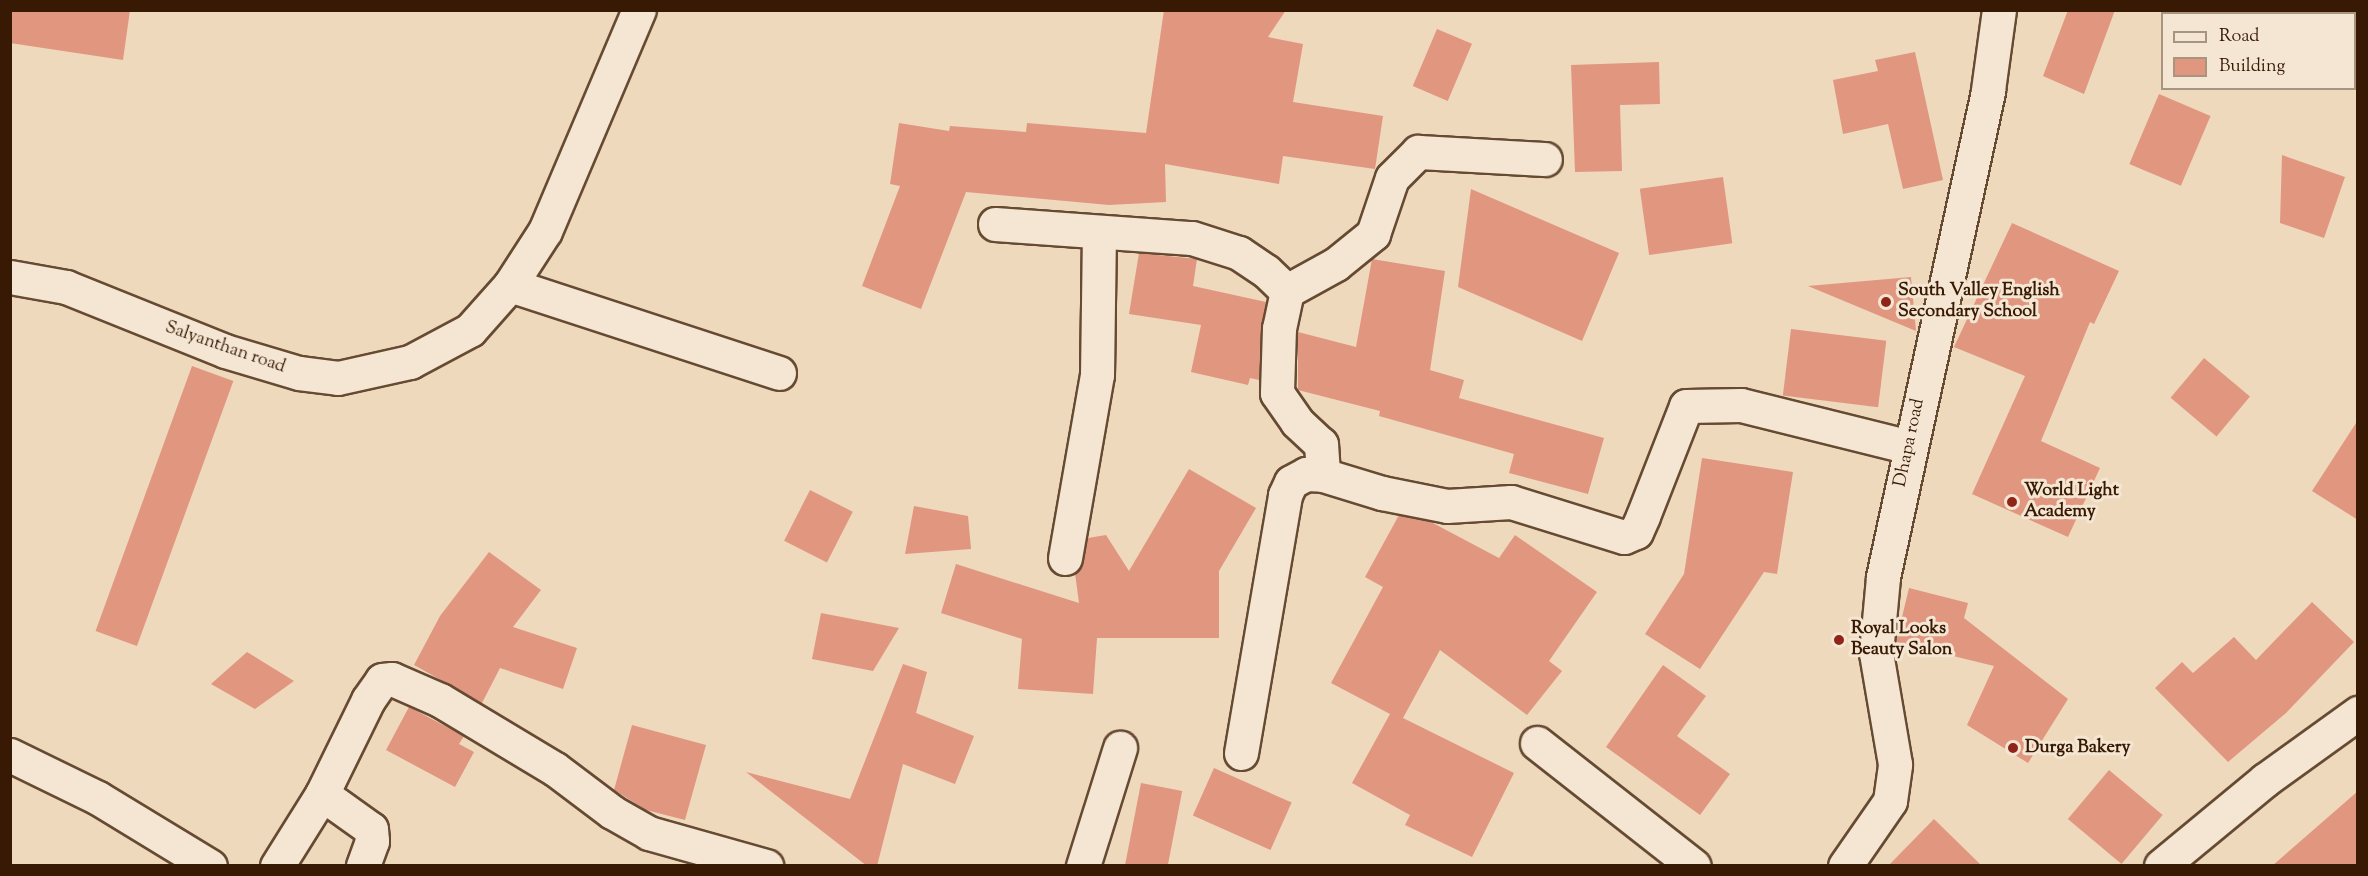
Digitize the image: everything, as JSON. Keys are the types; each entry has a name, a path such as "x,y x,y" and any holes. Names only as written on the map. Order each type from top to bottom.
{"street":[{"name":"Salyanthan road","path":"10,277 66,287 264,364 338,378 401,365 440,349 470,330 510,285 545,231 639,10"},
{"name":"Dhapa road","path":"1845,866 1890,801 1895,764 1876,653 1883,577 1909,447 1988,90 1999,10"},
{"path":"1323,475 1321,444 1298,422 1276,393 1279,328 1287,291 1336,264 1373,234 1392,178 1418,152 1545,159"},
{"path":"995,224 1100,235 1192,238 1239,253 1266,271 1287,291"},
{"path":"1065,558 1097,375 1100,235"},
{"path":"510,285 779,373"},
{"path":"1241,753 1285,495 1291,482 1306,474 1323,475 1382,493 1447,506 1511,502 1624,537 1635,532 1639,524 1686,406 1741,405 1909,447"},
{"path":"277,866 322,794 368,700 382,680 392,679 440,700 555,769 612,812 649,834 766,866"},
{"path":"2161,866 2265,780 2358,713"},
{"path":"1537,743 1694,866"},
{"path":"1083,866 1120,748"},
{"path":"10,755 98,798 210,866"},
{"path":"322,794 371,829 372,841 363,866"}],"building":[{"path":"10,10 130,10 123,60 10,43"},
{"path":"1164,10 1286,10 1268,37 1303,44 1293,102 1383,116 1375,169 1283,156 1279,184 1165,164 1166,202 1109,205 966,192 921,309 862,286 900,186 890,184 899,123 949,131 950,126 1026,132 1027,123 1146,133"},
{"path":"2068,10 2115,10 2084,94 2043,76"},
{"path":"1437,29 1472,44 1448,101 1413,86"},
{"path":"1915,52 1943,180 1903,189 1888,124 1843,134 1833,80 1878,71 1875,60"},
{"path":"1659,62 1660,104 1620,105 1622,171 1575,172 1571,65"},
{"path":"2159,94 2211,116 2181,186 2129,164"},
{"path":"2282,155 2345,177 2324,238 2280,223"},
{"path":"1723,177 1732,243 1649,255 1640,189"},
{"path":"1471,189 1619,253 1582,341 1458,287"},
{"path":"2012,223 2119,271 2094,324 2090,322 2041,441 2100,468 2068,537 1972,494 2025,376 1954,347"},
{"path":"1139,253 1197,259 1193,286 1266,302 1259,380 1250,378 1248,385 1191,372 1201,325 1129,314"},
{"path":"1372,259 1445,271 1430,370 1464,380 1459,398 1604,438 1588,494 1509,473 1514,454 1379,416 1380,411 1298,390 1298,332 1356,347"},
{"name":"South Valley English Secondary School","path":"1911,277 1916,331 1808,286"},
{"path":"1791,329 1886,341 1878,407 1783,396"},
{"path":"2204,358 2250,397 2217,436 2171,398"},
{"path":"192,366 233,381 137,646 96,631"},
{"path":"2358,420 2358,520 2312,491"},
{"path":"1702,458 1793,472 1777,574 1764,572 1700,669 1645,634 1684,574"},
{"path":"1189,469 1256,508 1219,571 1219,638 1097,638 1093,694 1018,689 1022,639 941,613 956,564 1079,603 1075,573 1083,562 1088,538 1106,535 1129,571"},
{"path":"810,490 853,512 827,563 784,541"},
{"path":"914,506 968,516 971,549 905,554"},
{"path":"1399,515 1431,522 1499,558 1515,535 1597,592 1549,661 1562,671 1527,715 1440,650 1403,718 1514,773 1472,857 1405,825 1410,815 1352,783 1390,714 1331,683 1383,587 1365,577"},
{"path":"489,552 541,590 513,627 577,648 563,689 500,668 482,703 414,665 440,616"},
{"path":"1909,588 1968,603 1964,618 2068,699 2028,763 1967,725 1994,666 1896,642"},
{"path":"2312,602 2354,642 2286,713 2228,762 2155,688 2182,662 2193,673 2234,637 2256,660"},
{"path":"821,613 899,628 873,671 812,659"},
{"path":"247,652 294,681 255,709 211,684"},
{"path":"903,664 927,672 916,713 974,736 955,784 903,764 877,866 867,866 746,772 850,799"},
{"path":"1663,665 1706,696 1677,736 1730,774 1700,815 1606,747"},
{"path":"409,707 464,736 459,744 474,752 455,787 386,750"},
{"path":"632,725 706,745 685,820 646,810 614,790"},
{"path":"1214,768 1292,803 1271,850 1193,816"},
{"path":"2109,770 2163,815 2121,864 2068,819"},
{"path":"1141,783 1182,791 1168,866 1125,866"},
{"path":"2358,791 2358,866 2272,866"},
{"path":"1934,819 1982,866 1888,866"}],"place":[{"name":"South Valley English Secondary School","path":"1886,302"},
{"name":"World Light Academy","path":"2012,502"},
{"name":"Royal Looks Beauty Salon","path":"1839,640"},
{"name":"Durga Bakery","path":"2013,748"}]}
